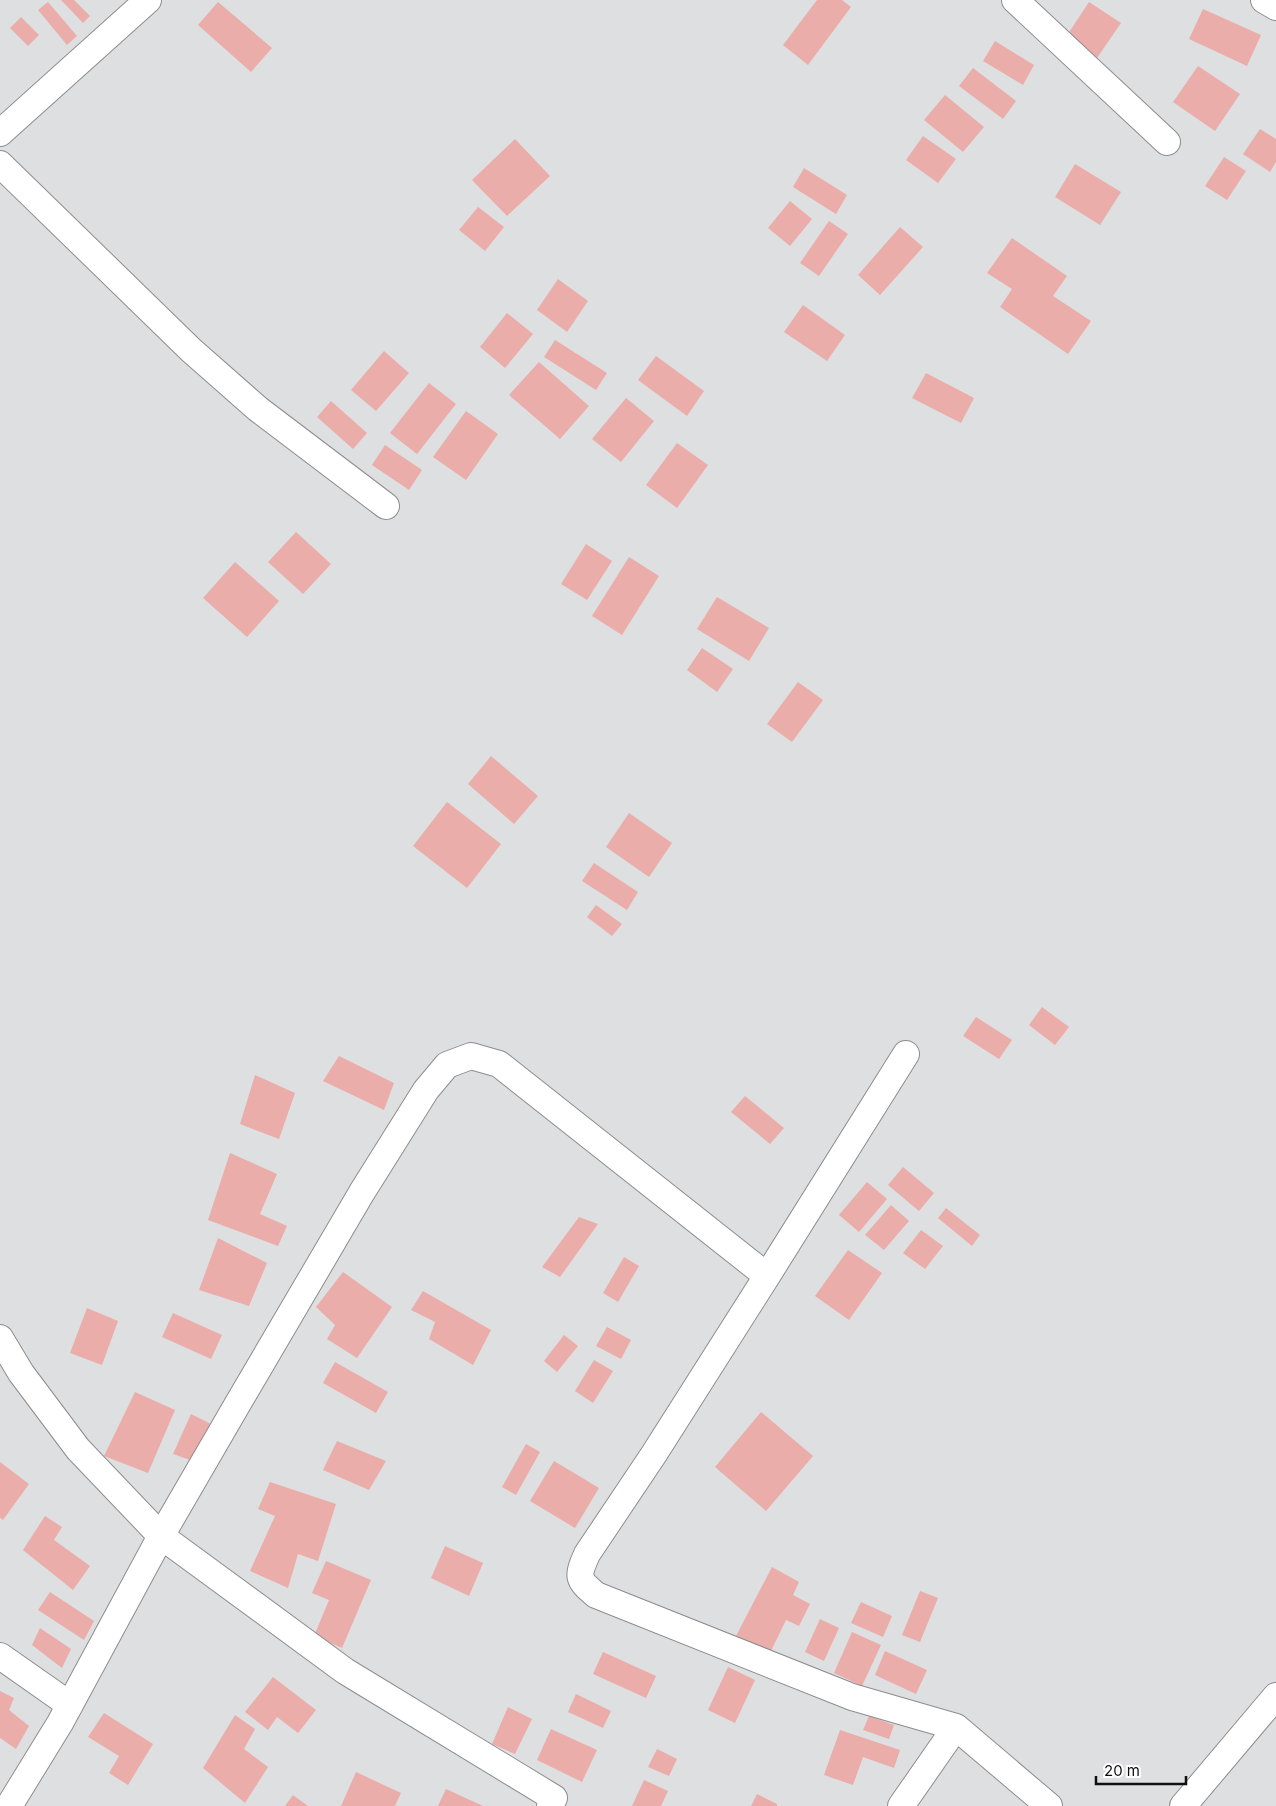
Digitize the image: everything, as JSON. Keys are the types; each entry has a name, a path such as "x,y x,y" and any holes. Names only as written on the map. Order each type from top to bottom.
{"street":[{"path":"0,133 148,0"},
{"path":"1015,0 1167,142"},
{"path":"1264,0 1276,7"},
{"path":"0,164 191,350 258,409 386,506"},
{"path":"906,1054 654,1454 586,1554 579,1573 581,1583 596,1595 852,1697 956,1727 1049,1806"},
{"path":"8,1806 70,1705 161,1536 362,1192 426,1090 447,1065 471,1056 499,1064 767,1276"},
{"path":"0,1338 21,1372 78,1449 161,1536 345,1671 557,1803"},
{"path":"0,1656 70,1705"},
{"path":"1183,1806 1276,1696"},
{"path":"901,1806 956,1727"}],"building":[{"path":"61,0 74,0 90,16 83,23"},
{"path":"817,0 842,0 851,7 808,65 783,45"},
{"path":"48,2 77,36 67,45 38,10"},
{"path":"218,2 272,48 251,72 198,25"},
{"path":"1089,2 1121,23 1097,58 1066,37"},
{"path":"1203,9 1261,35 1247,66 1189,39"},
{"path":"21,17 39,35 28,46 10,28"},
{"path":"995,41 1034,65 1023,85 983,61"},
{"path":"1198,66 1240,94 1215,131 1173,102"},
{"path":"973,68 1016,101 1003,119 959,86"},
{"path":"945,95 984,127 963,152 924,120"},
{"path":"1260,129 1276,139 1276,162 1270,172 1243,154"},
{"path":"923,136 956,159 938,183 906,160"},
{"path":"515,139 550,176 507,216 472,180"},
{"path":"1224,157 1246,171 1227,200 1205,186"},
{"path":"1075,164 1121,192 1100,225 1055,197"},
{"path":"804,168 847,195 836,214 793,187"},
{"path":"790,201 812,219 790,246 768,228"},
{"path":"478,207 504,227 485,251 459,230"},
{"path":"829,221 848,234 819,276 800,263"},
{"path":"900,227 923,247 880,295 858,275"},
{"path":"1012,238 1067,276 1053,296 1091,321 1068,354 1000,307 1012,289 987,273"},
{"path":"558,279 588,301 567,332 537,310"},
{"path":"803,305 845,335 827,361 784,332"},
{"path":"507,313 533,334 505,368 480,347"},
{"path":"555,340 607,373 596,390 544,357"},
{"path":"384,351 409,373 376,411 351,390"},
{"path":"656,356 704,391 687,416 638,380"},
{"path":"539,362 589,406 560,439 509,395"},
{"path":"926,373 974,398 961,423 912,398"},
{"path":"429,383 456,404 417,454 390,433"},
{"path":"626,398 654,421 621,462 592,439"},
{"path":"331,401 367,433 353,449 317,417"},
{"path":"466,411 498,434 466,480 433,457"},
{"path":"677,443 708,465 677,508 646,485"},
{"path":"385,445 422,470 409,490 372,465"},
{"path":"296,532 331,564 303,594 268,562"},
{"path":"586,544 612,561 587,600 561,584"},
{"path":"629,557 659,576 622,635 592,616"},
{"path":"235,562 279,601 247,637 203,598"},
{"path":"717,597 769,628 749,661 697,629"},
{"path":"702,648 733,669 717,692 687,670"},
{"path":"798,682 823,700 792,742 767,724"},
{"path":"491,756 538,796 514,824 468,784"},
{"path":"447,802 501,844 467,888 413,846"},
{"path":"629,813 672,843 649,877 606,847"},
{"path":"594,863 638,892 627,910 582,881"},
{"path":"596,905 622,924 612,936 587,917"},
{"path":"1042,1007 1069,1027 1055,1045 1029,1025"},
{"path":"976,1017 1012,1040 999,1059 963,1036"},
{"path":"339,1056 394,1083 384,1110 323,1081"},
{"path":"255,1075 295,1093 279,1139 240,1124"},
{"path":"745,1096 784,1128 770,1144 731,1112"},
{"path":"230,1153 277,1174 260,1214 287,1226 278,1246 208,1220"},
{"path":"903,1167 934,1193 919,1211 888,1185"},
{"path":"867,1182 887,1199 859,1232 839,1215"},
{"path":"891,1205 909,1221 884,1250 865,1235"},
{"path":"946,1208 980,1235 972,1246 938,1218"},
{"path":"579,1217 598,1224 560,1277 542,1267"},
{"path":"921,1230 943,1246 925,1269 903,1253"},
{"path":"218,1238 267,1263 249,1306 199,1290"},
{"path":"848,1250 882,1273 849,1320 815,1296"},
{"path":"624,1257 639,1266 618,1302 603,1293"},
{"path":"343,1272 392,1307 357,1358 327,1339 335,1325 316,1307"},
{"path":"423,1291 491,1330 473,1365 429,1339 435,1322 411,1310"},
{"path":"87,1308 118,1321 102,1365 70,1353"},
{"path":"173,1313 222,1335 211,1359 162,1337"},
{"path":"607,1327 631,1340 621,1359 596,1346"},
{"path":"564,1335 578,1346 557,1372 544,1361"},
{"path":"594,1360 613,1371 593,1403 575,1391"},
{"path":"335,1362 388,1392 376,1413 323,1383"},
{"path":"135,1392 175,1410 148,1473 104,1456"},
{"path":"761,1412 813,1456 766,1511 715,1467"},
{"path":"191,1414 213,1425 193,1461 173,1454"},
{"path":"337,1441 386,1461 369,1490 323,1470"},
{"path":"526,1444 540,1452 516,1495 502,1487"},
{"path":"554,1461 599,1488 575,1528 530,1501"},
{"path":"0,1462 29,1484 3,1520 0,1518"},
{"path":"270,1482 336,1504 318,1561 298,1554 288,1588 250,1571 275,1516 258,1509"},
{"path":"45,1516 62,1527 54,1540 90,1566 73,1590 23,1550"},
{"path":"445,1546 483,1563 469,1596 431,1578"},
{"path":"326,1561 371,1580 342,1648 314,1636 329,1600 312,1593"},
{"path":"772,1567 799,1582 793,1595 810,1604 799,1626 786,1620 770,1653 736,1636"},
{"path":"920,1591 938,1598 920,1642 902,1635"},
{"path":"50,1592 94,1621 84,1640 38,1610"},
{"path":"861,1602 892,1616 883,1637 851,1623"},
{"path":"820,1619 839,1628 824,1661 805,1652"},
{"path":"40,1628 71,1649 62,1668 32,1645"},
{"path":"852,1632 881,1645 862,1686 834,1673"},
{"path":"885,1651 927,1670 916,1694 875,1675"},
{"path":"603,1652 656,1676 646,1698 593,1674"},
{"path":"728,1667 755,1680 735,1723 708,1710"},
{"path":"273,1677 316,1710 298,1733 277,1717 268,1730 245,1712"},
{"path":"0,1691 14,1698 9,1710 29,1726 16,1749 0,1738"},
{"path":"576,1694 611,1711 603,1728 568,1712"},
{"path":"508,1707 532,1719 515,1754 492,1744"},
{"path":"104,1713 153,1744 128,1785 109,1773 119,1756 88,1737"},
{"path":"235,1715 255,1729 244,1749 268,1767 245,1803 203,1768"},
{"path":"869,1716 894,1725 889,1739 863,1730"},
{"path":"551,1729 597,1750 582,1782 537,1760"},
{"path":"840,1730 900,1750 894,1768 863,1757 853,1785 824,1775"},
{"path":"657,1749 677,1759 669,1776 648,1767"},
{"path":"356,1772 401,1793 395,1806 341,1806"},
{"path":"644,1780 668,1791 661,1806 632,1806"},
{"path":"446,1789 483,1806 438,1806"},
{"path":"757,1794 777,1804 777,1806 751,1806"},
{"path":"293,1795 308,1806 285,1806"}]}
